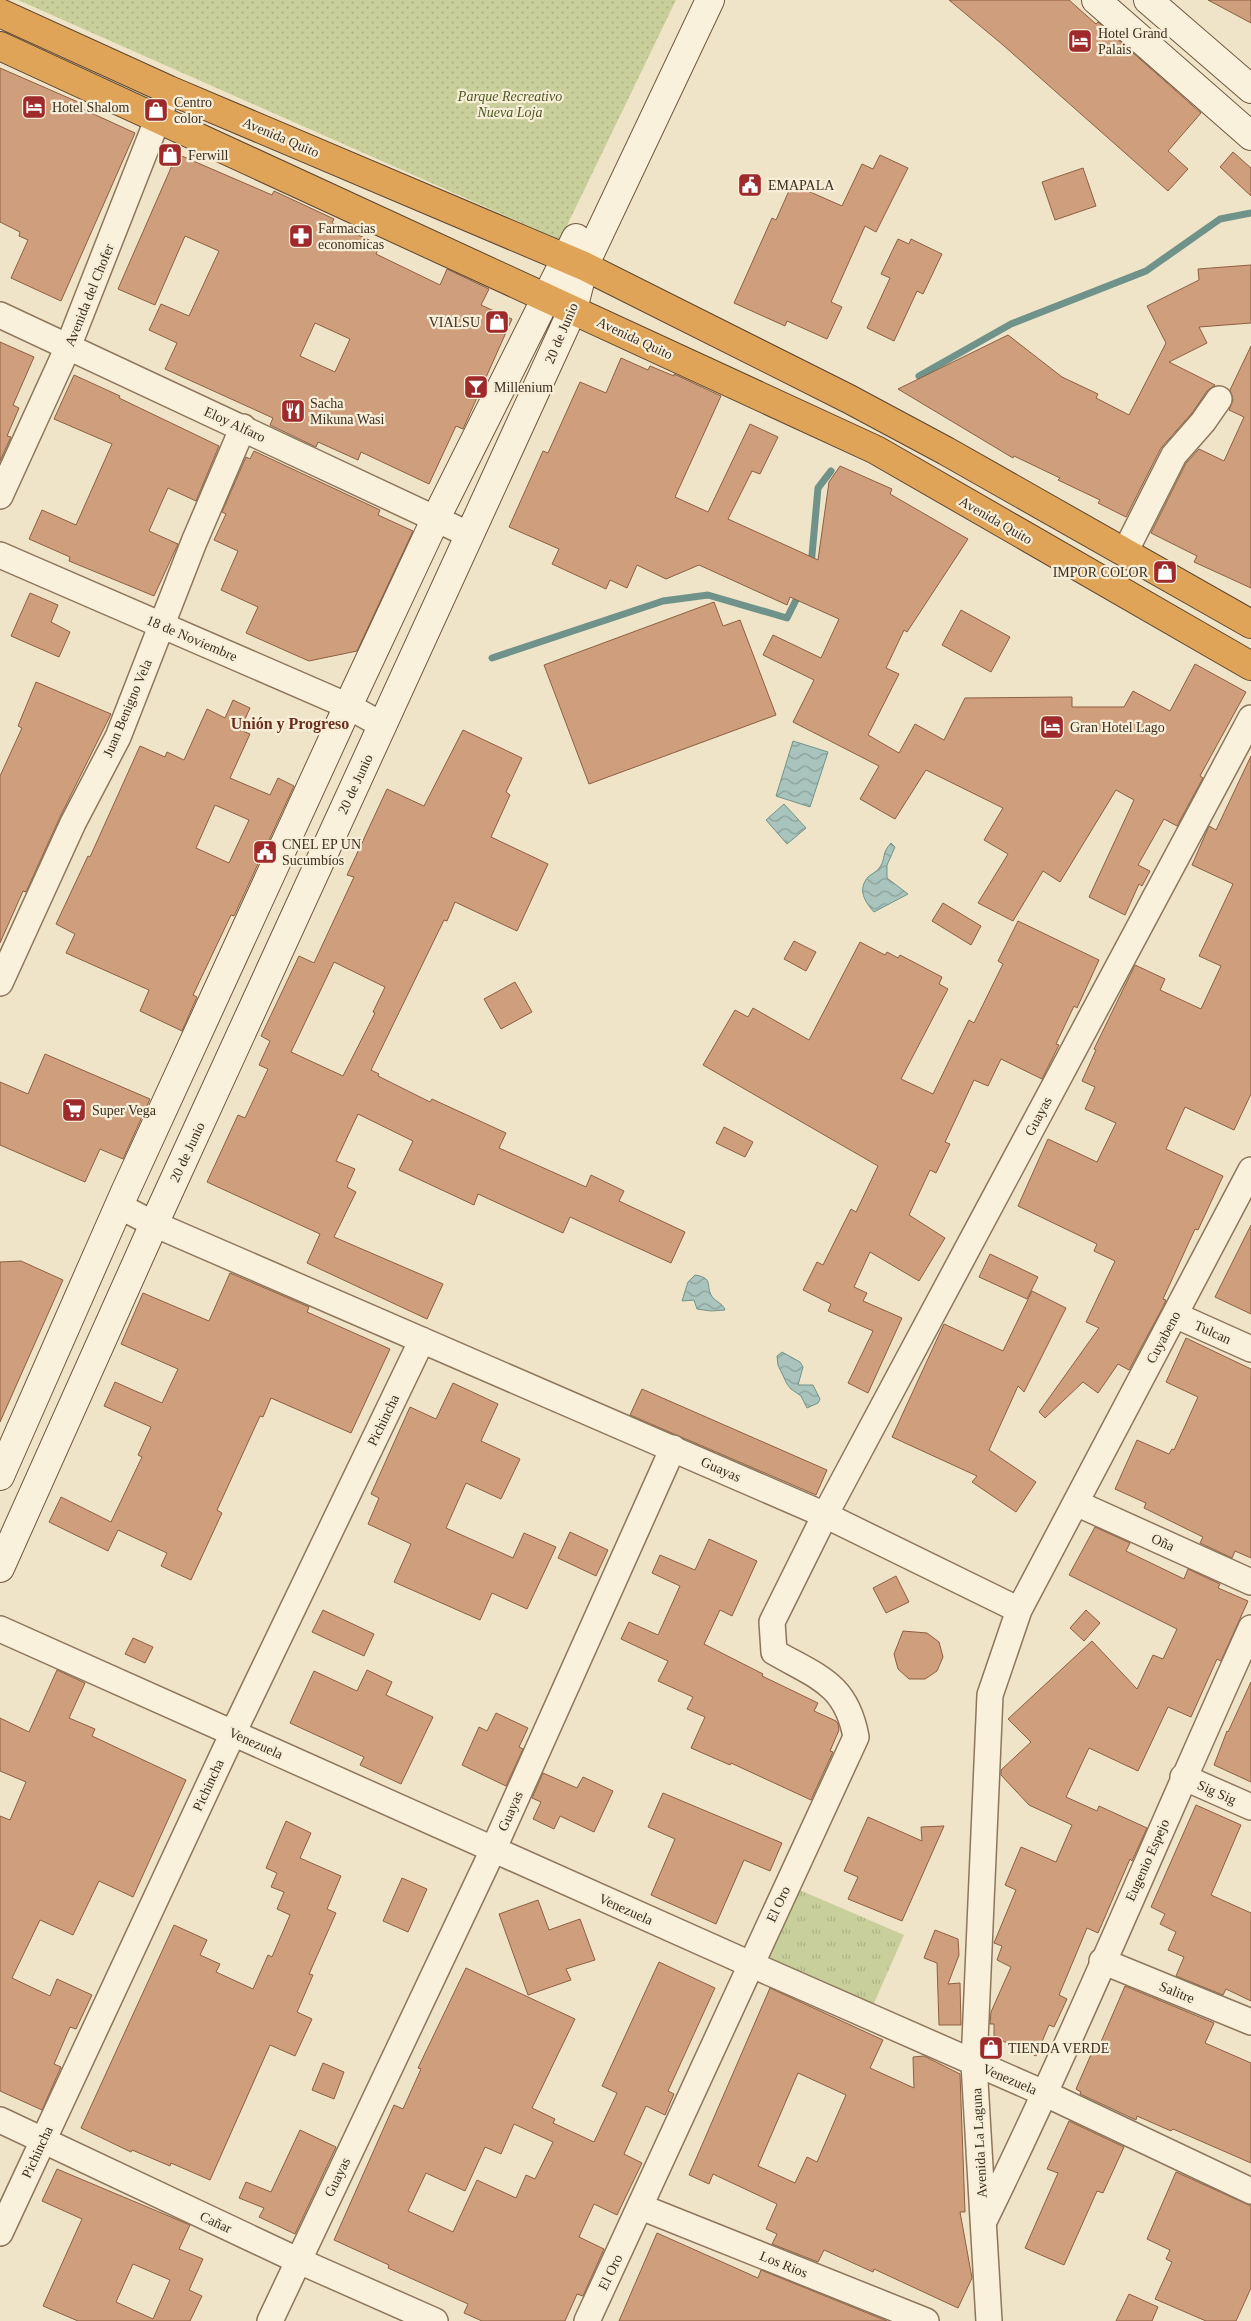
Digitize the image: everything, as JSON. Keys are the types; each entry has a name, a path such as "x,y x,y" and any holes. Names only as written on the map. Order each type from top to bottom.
{"highway":[{"name":"Avenida Quito","path":"0,12 169,90 576,262 849,399 1251,624"},
{"name":"Avenida Quito","path":"0,46 574,309 876,450 1251,666"}],"street":[{"name":"20 de Junio","path":"0,1568 154,1224 574,309 576,262 690,0"},
{"name":"20 de Junio","path":"0,1476 119,1206 436,518 548,298 576,262 710,0"},
{"path":"1096,0 1251,136"},
{"path":"1148,0 1251,89"},
{"name":"Avenida del Chofer","path":"0,496 68,347 159,120 169,90"},
{"name":"Eloy Alfaro","path":"0,315 243,427 470,535"},
{"path":"1125,552 1174,455 1203,422 1219,399"},
{"name":"Juan Benigno Vela","path":"0,983 73,823 118,736 161,625 243,427"},
{"name":"18 de Noviembre","path":"0,555 348,706 382,725"},
{"name":"Guayas","path":"826,1515 1251,718"},
{"name":"Cuyabeno","path":"1019,1610 1251,1170"},
{"path":"119,1206 154,1224 673,1448"},
{"name":"Tulcan","path":"1175,1315 1251,1349"},
{"name":"Pichincha","path":"0,2233 42,2139 233,1733 422,1340"},
{"name":"Guayas","path":"270,2321 297,2260 493,1850 673,1448 826,1515 1019,1610"},
{"name":"Oña","path":"1076,1503 1251,1582"},
{"name":"El Oro","path":"587,2321 856,1737 853,1718 831,1685 774,1652 772,1622 826,1515"},
{"name":"Avenida La Laguna","path":"989,2321 974,2064 990,1695 1019,1610"},
{"name":"Eugenio Espejo","path":"1046,2094 1102,1961 1251,1628"},
{"name":"Venezuela","path":"0,1629 974,2064 1046,2094 1251,2191"},
{"name":"Sig Sig","path":"1183,1777 1251,1807"},
{"name":"Salitre","path":"1102,1961 1251,2022"},
{"name":"Avenida La Laguna","path":"984,2221 1046,2094"},
{"name":"Cañar","path":"0,2120 297,2260 434,2321"},
{"name":"Los Rios","path":"641,2207 926,2321"}],"green space":[{"name":"Parque Recreativo Nueva Loja","path":"18,0 676,0 560,240"},
{"path":"795,1888 904,1935 871,2010 763,1963"}],"water":[{"path":"793,741 828,752 810,807 776,796"},
{"path":"784,804 806,828 787,844 766,820"},
{"path":"891,843 895,847 887,865 887,878 908,894 874,912 865,900 863,887 868,877 880,867 886,850"},
{"path":"695,1275 707,1280 711,1295 725,1310 697,1309 694,1300 682,1301 688,1282"},
{"path":"782,1352 800,1362 803,1367 798,1385 813,1385 820,1399 818,1403 807,1408 801,1396 787,1384 778,1365 777,1356"}],"building":[{"path":"949,0 1069,0 1096,24 1098,22 1201,113 1168,151 1188,169 1168,191 1003,45"},
{"path":"1208,0 1251,0 1251,23"},
{"path":"0,68 78,102 76,106 135,133 61,301 11,278 28,240 19,236 20,232 0,222"},
{"path":"1233,152 1251,168 1251,196 1220,167"},
{"path":"177,154 272,195 274,191 334,219 332,223 380,245 376,254 440,285 447,269 489,289 481,305 512,319 463,429 456,426 429,484 361,452 358,460 318,442 316,447 270,425 273,418 165,369 177,343 149,330 161,304 189,316 219,251 185,236 155,305 118,289","holes":["315,323 350,339 335,372 300,356"]},
{"path":"880,155 908,168 876,232 865,226 831,302 842,307 827,339 787,321 785,326 734,303 772,218 776,220 792,184 842,206 862,164 873,169"},
{"path":"1083,168 1096,206 1055,220 1042,182"},
{"path":"898,239 909,244 911,239 942,254 923,294 917,291 894,341 867,328 890,278 881,274"},
{"path":"1251,265 1251,323 1199,327 1207,343 1169,362 1215,385 1207,391 1192,413 1161,448 1126,517 1098,503 1100,500 1058,480 1060,478 1014,456 1013,458 898,389 1008,335 1062,377 1098,394 1096,398 1129,415 1166,343 1147,306 1199,280 1198,269"},
{"path":"0,342 34,357 13,405 19,408 7,436 11,437 0,461"},
{"path":"1251,346 1251,588 1194,562 1197,556 1151,533 1186,463 1199,449 1224,461 1244,417 1229,410 1233,400 1230,390"},
{"path":"621,358 648,370 650,366 674,376 674,374 721,396 675,497 708,512 750,424 778,437 760,474 752,471 728,519 818,560 829,482 840,466 892,489 890,494 968,539 907,632 904,630 886,668 899,674 868,735 899,753 915,724 944,740 965,698 1072,697 1072,707 1124,707 1133,691 1170,711 1195,664 1246,692 1200,776 1203,778 1177,826 1164,819 1138,865 1150,871 1142,886 1139,884 1125,915 1089,897 1134,800 1116,790 1060,882 1043,871 1013,921 978,903 1008,854 984,840 1003,808 926,770 895,819 860,799 879,766 793,722 814,680 763,655 773,635 821,658 839,619 790,597 787,605 699,565 666,579 637,565 627,588 610,580 606,589 552,564 559,549 509,527 543,451 548,453 580,382 606,393"},
{"path":"74,375 219,446 196,501 168,488 149,531 178,544 154,596 69,561 70,557 29,539 42,510 76,525 112,444 54,419"},
{"path":"254,451 380,510 378,515 413,531 357,651 309,661 246,633 258,607 221,590 238,551 214,540 226,514 222,512 246,457 250,459"},
{"path":"30,593 58,605 51,622 70,632 59,657 11,636"},
{"path":"714,602 723,626 740,620 776,715 589,784 544,665"},
{"path":"961,610 1010,637 991,672 942,645"},
{"path":"36,682 111,714 60,817 26,892 23,891 0,943 0,776 22,728 18,726"},
{"path":"233,700 250,708 240,730 250,734 230,778 270,795 278,778 294,786 234,916 231,915 193,995 197,997 182,1031 140,1011 149,990 66,953 75,934 56,924 88,856 90,857 140,746 165,757 167,752 184,760 207,709 225,718","holes":["215,805 249,820 229,863 196,848"]},
{"path":"463,730 522,758 506,792 510,795 491,837 548,864 517,931 455,902 447,921 444,920 371,1070 379,1074 378,1076 430,1102 432,1099 506,1133 499,1148 586,1187 591,1175 624,1191 619,1201 685,1232 671,1263 570,1217 563,1233 478,1194 474,1205 399,1170 413,1141 358,1114 336,1161 355,1169 347,1187 356,1192 334,1237 443,1284 427,1319 307,1263 320,1234 207,1182 238,1115 245,1118 268,1069 259,1065 270,1041 261,1036 299,956 314,963 354,877 347,875 387,789 424,806","holes":["334,962 385,987 373,1012 375,1013 343,1076 291,1052"]},
{"path":"1251,756 1251,1094 1234,1130 1185,1107 1166,1149 1223,1176 1198,1230 1195,1229 1163,1299 1166,1300 1163,1307 1129,1370 1118,1364 1098,1393 1083,1382 1045,1418 1039,1412 1099,1328 1086,1322 1115,1261 1094,1251 1097,1244 1018,1206 1048,1139 1097,1162 1116,1123 1085,1109 1095,1087 1082,1081 1096,1050 1094,1049 1135,965 1165,979 1160,990 1201,1009 1221,966 1199,956 1233,884 1192,865 1209,826 1216,830"},
{"path":"943,903 981,926 971,945 932,921"},
{"path":"1018,921 1099,960 1077,1008 1074,1006 1056,1044 1059,1045 1042,1079 1001,1059 988,1086 974,1080 945,1142 950,1144 936,1173 930,1170 909,1215 945,1238 919,1281 870,1252 854,1287 867,1293 863,1301 902,1318 868,1393 848,1383 873,1331 828,1311 831,1304 803,1290 817,1262 823,1265 851,1209 856,1212 878,1166 703,1065 735,1010 748,1017 753,1008 809,1040 860,942 885,955 887,952 898,958 900,955 942,977 939,984 948,989 901,1079 933,1094 969,1020 974,1023 1003,964 998,961"},
{"path":"794,941 816,952 806,971 784,959"},
{"path":"515,982 532,1012 501,1029 484,999"},
{"path":"45,1054 150,1099 123,1159 100,1149 85,1182 0,1145 0,1082 28,1094"},
{"path":"724,1127 753,1142 745,1157 716,1143"},
{"path":"1251,1225 1251,1314 1215,1297"},
{"path":"990,1254 1038,1277 1027,1299 979,1277"},
{"path":"21,1261 63,1280 0,1422 0,1262"},
{"path":"230,1273 309,1307 307,1312 390,1349 351,1433 271,1398 263,1417 260,1416 217,1510 222,1513 191,1580 161,1566 167,1553 118,1530 108,1551 49,1522 61,1497 111,1522 142,1457 138,1455 151,1427 104,1406 115,1382 162,1403 178,1369 121,1344 143,1293 209,1321"},
{"path":"1032,1291 1066,1308 1024,1392 1018,1386 989,1450 1036,1482 1016,1512 972,1482 977,1476 892,1437 944,1324 1003,1351"},
{"path":"1186,1338 1251,1369 1251,1558 1235,1551 1232,1558 1200,1543 1203,1537 1144,1508 1146,1503 1115,1489 1137,1440 1169,1454 1172,1449 1174,1450 1198,1397 1166,1382"},
{"path":"453,1383 498,1404 481,1441 520,1459 501,1499 466,1483 446,1528 513,1558 524,1533 556,1547 527,1609 492,1593 480,1620 394,1582 411,1544 368,1524 379,1498 371,1494 410,1407 436,1419"},
{"path":"642,1389 827,1470 816,1495 630,1415"},
{"path":"1095,1527 1130,1543 1126,1551 1184,1579 1188,1569 1220,1584 1218,1588 1248,1601 1221,1661 1217,1659 1191,1717 1168,1707 1138,1771 1089,1748 1066,1797 1097,1811 1099,1806 1147,1828 1132,1861 1130,1859 1098,1933 1087,1928 1059,1995 1067,1999 1054,2027 1049,2025 1036,2056 994,2037 994,2024 990,2024 991,2012 1011,1967 997,1960 1002,1946 994,1943 1016,1890 1005,1885 1021,1847 1056,1862 1072,1825 1029,1805 1001,1775 1001,1770 1031,1742 1008,1719 1092,1641 1137,1689 1153,1655 1163,1659 1177,1629 1069,1575"},
{"path":"570,1532 608,1550 596,1576 558,1558"},
{"path":"709,1539 757,1561 732,1616 720,1610 704,1644 763,1674 762,1676 818,1703 814,1711 836,1721 838,1724 839,1730 830,1751 833,1752 811,1800 731,1763 730,1765 691,1748 705,1717 687,1709 693,1697 658,1681 668,1661 621,1639 629,1622 658,1635 680,1586 652,1573 660,1555 695,1570"},
{"path":"896,1576 909,1602 886,1613 873,1588"},
{"path":"323,1610 374,1634 364,1656 312,1632"},
{"path":"1086,1610 1100,1623 1084,1641 1070,1628"},
{"path":"903,1631 927,1633 939,1642 943,1657 937,1671 925,1679 909,1679 898,1669 894,1654"},
{"path":"133,1638 153,1647 145,1663 125,1654"},
{"path":"57,1670 85,1683 69,1718 95,1729 92,1736 186,1780 133,1897 99,1881 73,1935 40,1920 12,1978 50,1996 57,1979 92,1995 76,2029 70,2027 54,2064 61,2067 42,2110 0,2091 0,1816 10,1820 26,1782 0,1771 0,1718 29,1732"},
{"path":"367,1670 392,1682 386,1695 433,1717 401,1784 360,1765 364,1757 290,1723 314,1671 357,1691"},
{"path":"1251,1682 1251,1782 1214,1765 1227,1731"},
{"path":"496,1713 528,1728 519,1747 523,1749 506,1786 462,1765 479,1727 487,1731"},
{"path":"543,1773 577,1788 583,1777 613,1791 594,1832 560,1816 554,1829 533,1819 541,1802 532,1798"},
{"path":"663,1793 782,1843 770,1871 744,1860 716,1924 651,1895 675,1839 648,1827"},
{"path":"1196,1805 1241,1825 1211,1895 1251,1913 1251,2001 1226,1989 1223,1995 1176,1976 1184,1957 1168,1950 1176,1932 1160,1924 1165,1914 1151,1907"},
{"path":"868,1817 922,1841 921,1827 944,1826 902,1921 848,1899 858,1877 844,1871"},
{"path":"286,1821 311,1833 300,1858 341,1876 327,1909 336,1913 309,1974 313,1975 297,2012 312,2019 295,2056 270,2045 210,2180 171,2163 170,2166 132,2150 131,2152 81,2128 174,1925 207,1940 200,1955 220,1964 216,1972 253,1989 268,1955 272,1957 290,1915 277,1909 284,1892 271,1887 277,1873 266,1868"},
{"path":"402,1878 427,1889 408,1932 383,1921"},
{"path":"538,1900 549,1930 580,1919 595,1960 566,1969 571,1980 528,1995 499,1914"},
{"path":"935,1930 958,1939 959,1955 948,1984 960,1983 961,2025 939,2025 937,1963 924,1958"},
{"path":"659,1962 715,1988 668,2091 674,2094 665,2115 646,2106 624,2154 642,2163 617,2215 594,2204 579,2237 604,2249 583,2296 577,2294 565,2321 482,2321 464,2313 468,2304 388,2268 389,2265 334,2240 394,2105 403,2109 421,2069 418,2068 466,1968 575,2019 532,2108 555,2119 553,2123 594,2142 617,2093 602,2086","holes":["514,2124 553,2142 535,2179 526,2175 516,2198 477,2180 453,2232 408,2211 426,2173 465,2191 485,2147 501,2154"]},
{"path":"1125,1986 1214,2023 1205,2043 1251,2063 1251,2163 1173,2129 1171,2131 1137,2116 1136,2120 1080,2094 1081,2092 1076,2089 1096,2043 1100,2044"},
{"path":"770,1988 883,2040 870,2068 914,2088 913,2057 924,2056 960,2074 965,2212 960,2212 972,2278 958,2308 874,2269 873,2272 824,2250 818,2262 772,2244 777,2234 766,2229 777,2204 713,2174 709,2184 689,2175","holes":["798,2073 846,2095 817,2162 807,2157 795,2183 758,2166"]},
{"path":"323,2063 344,2072 334,2099 312,2090"},
{"path":"1069,2121 1124,2147 1103,2193 1097,2191 1064,2265 1025,2248 1058,2173 1047,2169"},
{"path":"300,2130 336,2147 295,2234 259,2217 264,2208 239,2198 246,2182 271,2192"},
{"path":"57,2169 190,2225 179,2249 203,2259 189,2290 202,2296 190,2321 78,2321 43,2306 82,2219 42,2201","holes":["133,2264 170,2280 153,2319 116,2302"]},
{"path":"1176,2172 1251,2206 1251,2288 1236,2321 1206,2321 1155,2299 1172,2262 1166,2259 1170,2250 1147,2239"},
{"path":"657,2233 758,2278 761,2270 887,2321 619,2321"},
{"path":"1129,2294 1158,2307 1152,2321 1116,2321"}],"waterway":[{"path":"919,376 1011,324 1146,271 1220,219 1251,213"},
{"path":"811,566 818,488 831,471"},
{"path":"492,658 663,601 708,595 787,618 800,592"}],"place":[{"name":"Hotel Grand Palais","path":"1080,41"},
{"name":"Hotel Shalom","path":"34,107"},
{"name":"Centro color","path":"156,110"},
{"name":"Ferwill","path":"170,155"},
{"name":"EMAPALA","path":"750,185"},
{"name":"Farmacias economicas","path":"301,236"},
{"name":"VIALSU","path":"497,322"},
{"name":"Millenium","path":"476,387"},
{"name":"Sacha Mikuna Wasi","path":"293,411"},
{"name":"IMPOR COLOR","path":"1165,572"},
{"name":"Gran Hotel Lago","path":"1052,727"},
{"name":"CNEL EP UN Sucumbíos","path":"265,852"},
{"name":"Super Vega","path":"74,1110"},
{"name":"TIENDA VERDE","path":"991,2048"}],"district":[{"name":"Unión y Progreso","path":"290,723"}]}
